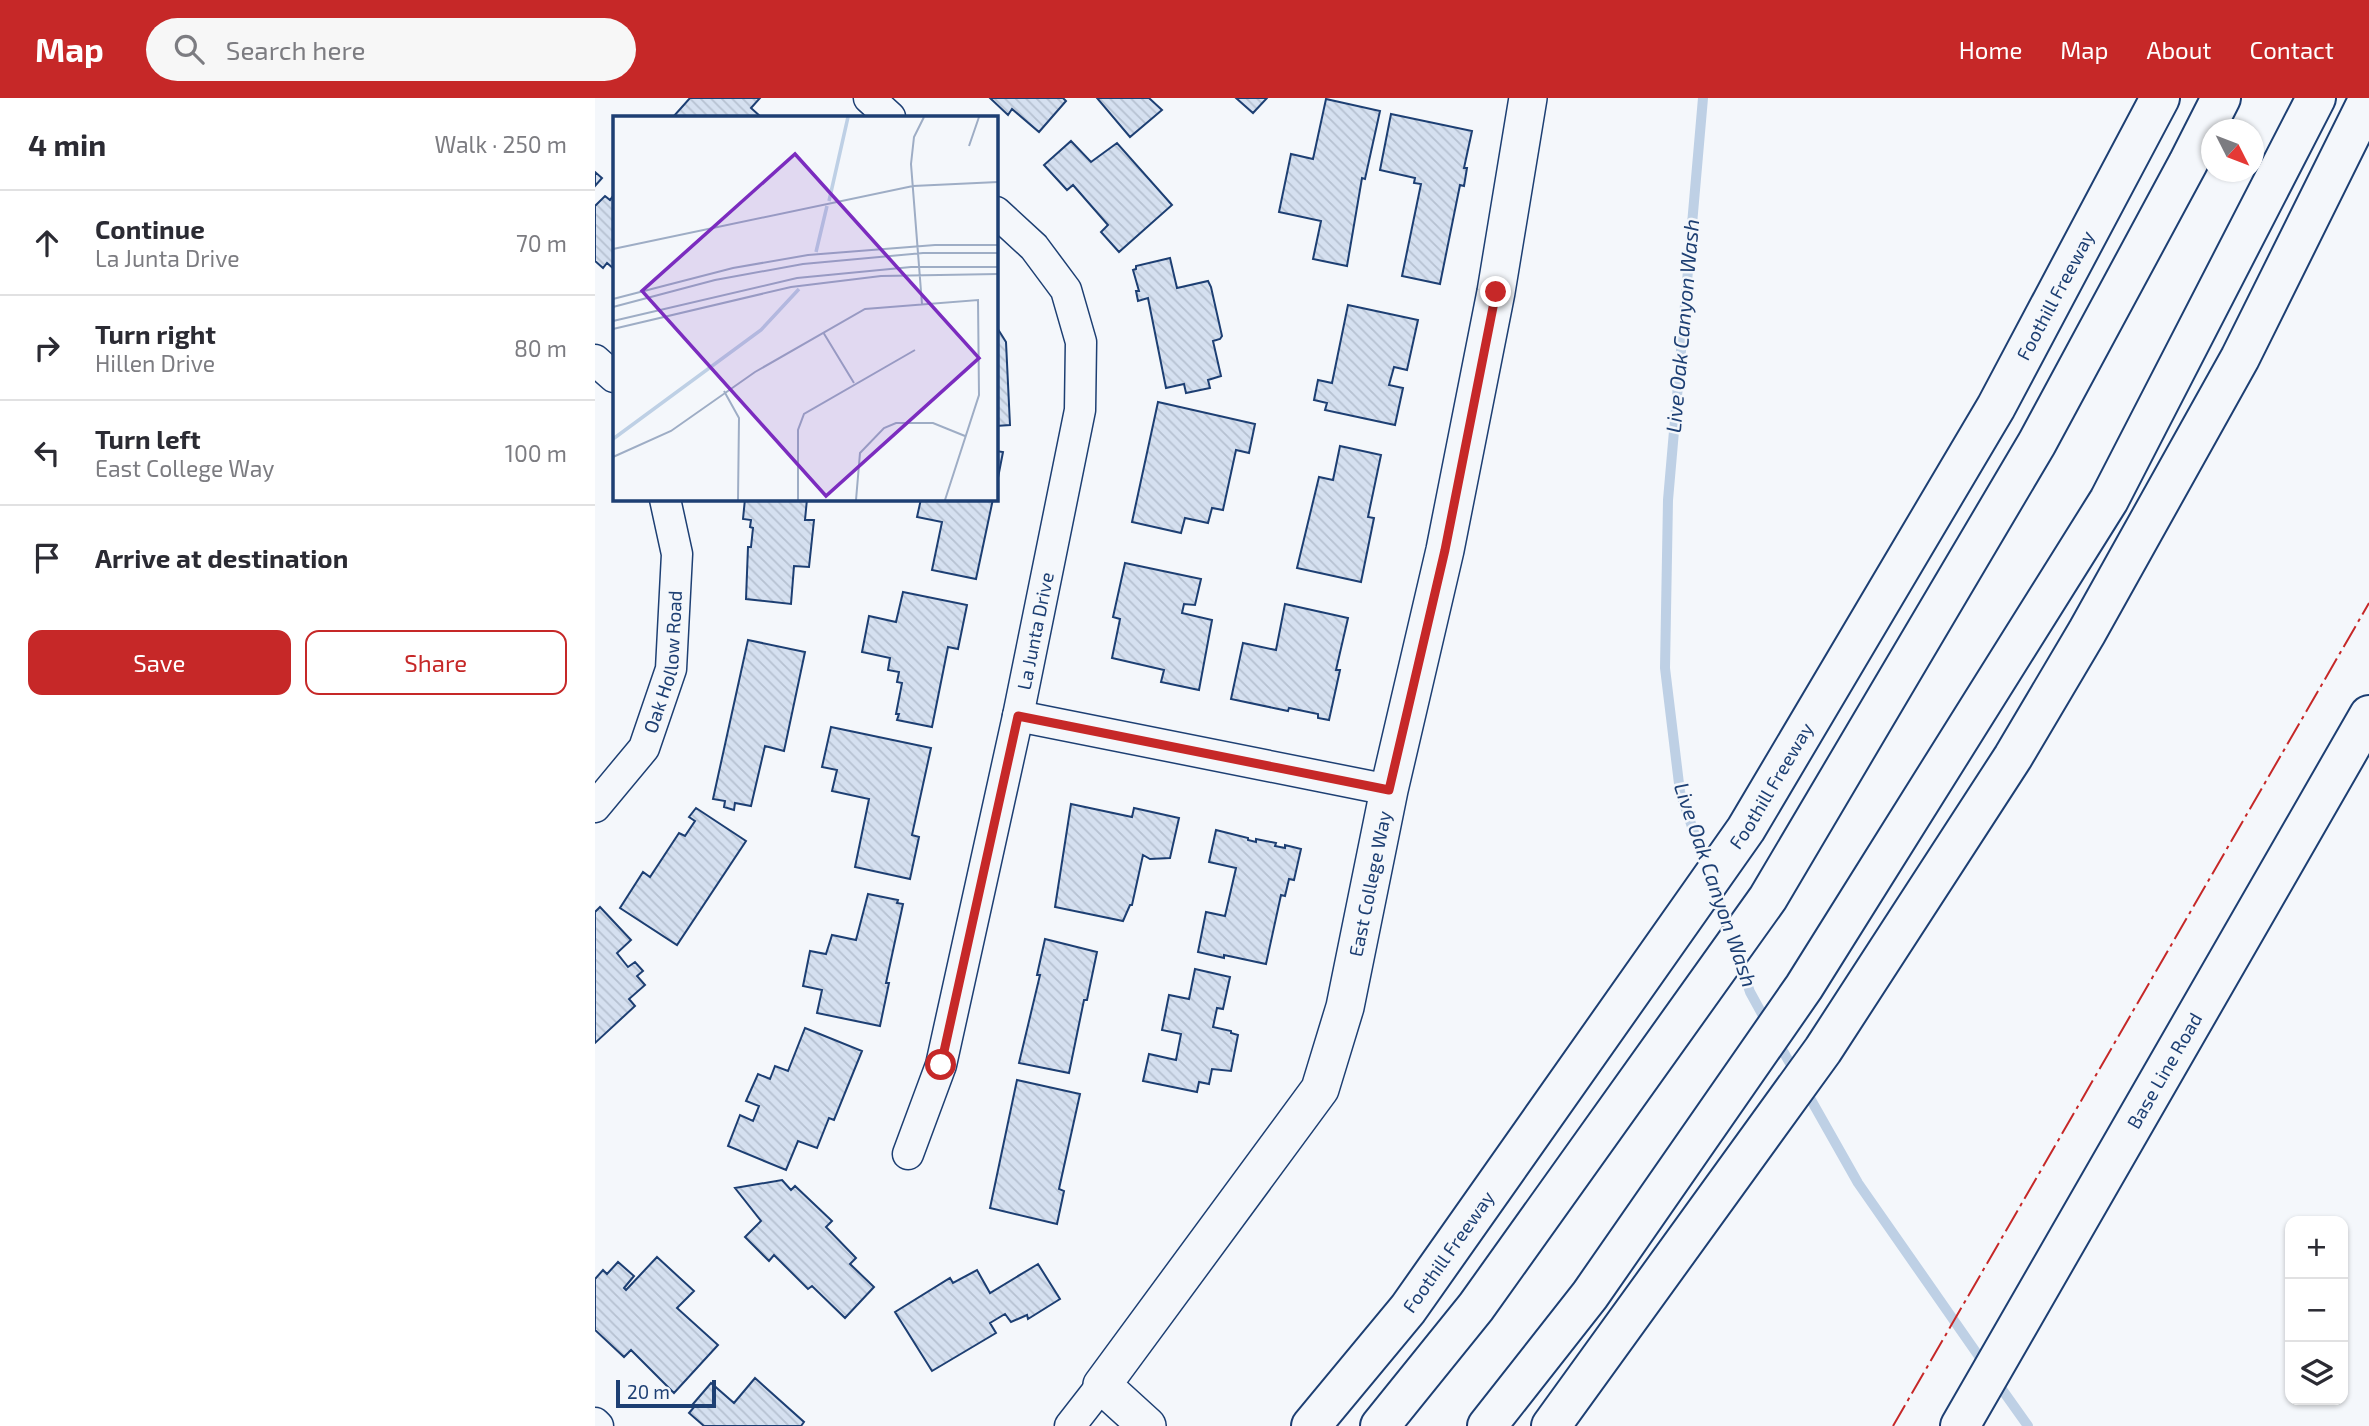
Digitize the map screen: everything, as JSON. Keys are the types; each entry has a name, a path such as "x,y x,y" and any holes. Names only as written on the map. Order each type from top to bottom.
{"main road":[{"name":"Foothill Freeway","path":"1311,1426 1408,1309 1746,829 1996,407 2159,98"},
{"path":"1380,1426 1476,1307 1768,898 2037,443 2221,98"},
{"path":"1487,1426 1590,1295 1804,987 2109,500 2316,98"},
{"path":"1551,1426 1823,1050 2013,757 2087,632 2240,358 2369,98"},
{"name":"Base Line Road","path":"1960,1426 2369,715"}],"street":[{"path":"869,98 889,116"},
{"name":"East College Way","path":"1070,1426 1320,1089 1345,1007 1389,790 1447,537 1496,292 1528,98"},
{"name":"La Junta Drive","path":"908,1154 941,1065 1018,716 1080,410 1081,342 1066,290 1034,247 997,213"},
{"path":"595,360 613,376"},
{"name":"Oak Hollow Road","path":"595,807 644,748 671,669 677,554 665,500"},
{"path":"1018,716 1389,790"},
{"path":"1102,1385 1147,1426"}],"building":[{"path":"690,98 760,98 751,108 760,116 674,116"},
{"path":"990,98 1063,98 1066,101 1039,132 1012,109 1008,115"},
{"path":"1097,98 1149,98 1162,110 1130,137"},
{"path":"1236,98 1267,98 1253,113"},
{"path":"1326,99 1380,111 1365,179 1362,178 1347,266 1313,259 1321,221 1279,212 1291,154 1313,159"},
{"path":"1391,114 1472,131 1464,168 1467,168 1464,186 1460,185 1440,284 1402,276 1421,184 1414,183 1415,178 1380,170"},
{"path":"1071,141 1091,162 1117,143 1172,205 1119,252 1101,232 1108,225 1073,185 1067,190 1044,165"},
{"path":"595,172 602,178 595,186"},
{"path":"605,196 610,200 613,196 613,268 607,263 603,268 595,261 595,206"},
{"path":"1170,258 1177,288 1208,281 1211,287 1222,336 1213,341 1221,376 1208,380 1210,388 1186,393 1184,384 1166,388 1148,298 1138,301 1136,291 1139,291 1133,270 1136,266"},
{"path":"1348,305 1418,320 1407,370 1394,367 1389,385 1403,388 1395,425 1325,410 1327,403 1314,400 1318,380 1332,383"},
{"path":"997,328 1006,342 1010,425 997,426"},
{"path":"1158,402 1255,424 1249,453 1236,450 1223,510 1212,508 1208,523 1185,518 1181,533 1132,522"},
{"path":"1340,446 1381,455 1368,517 1374,518 1361,582 1297,568 1319,477 1333,480"},
{"path":"997,451 1003,452 997,483"},
{"path":"745,500 807,500 805,520 814,520 809,567 794,566 791,604 746,599 748,547 751,547 753,528 750,527 751,520 743,519"},
{"path":"921,500 993,500 976,579 932,570 942,522 917,517"},
{"path":"1125,563 1201,579 1195,605 1184,604 1182,613 1212,620 1199,690 1161,682 1164,670 1112,658 1120,619 1113,617"},
{"path":"903,592 967,605 958,649 948,647 932,727 897,720 902,683 897,682 899,672 888,670 890,658 862,652 869,616 896,622"},
{"path":"1285,604 1348,618 1336,670 1340,670 1329,720 1318,718 1318,714 1289,708 1288,711 1231,699 1243,643 1276,650"},
{"path":"748,640 805,652 784,751 765,746 751,806 735,803 734,810 724,807 725,801 713,799"},
{"path":"831,727 931,748 912,835 919,837 910,879 855,867 869,799 832,791 837,770 822,767"},
{"path":"1071,804 1132,817 1134,808 1179,818 1170,858 1150,859 1143,855 1132,905 1123,921 1055,907"},
{"path":"696,808 746,841 677,945 620,908 643,872 650,877 679,833 685,836 695,821 689,817"},
{"path":"1216,830 1256,842 1256,839 1276,843 1275,846 1285,848 1285,845 1301,849 1294,880 1289,879 1285,896 1281,895 1266,964 1198,952 1206,912 1225,916 1236,868 1209,862"},
{"path":"868,894 898,900 897,903 903,904 880,1026 817,1013 822,990 803,986 810,951 826,954 832,935 856,940"},
{"path":"600,907 631,940 617,953 628,967 635,962 643,971 637,976 645,985 629,999 635,1006 595,1043 595,912"},
{"path":"1045,939 1097,952 1069,1073 1019,1063 1040,975 1037,975"},
{"path":"1195,969 1230,977 1223,1009 1217,1008 1213,1027 1238,1035 1231,1071 1212,1069 1209,1084 1199,1082 1197,1092 1143,1081 1149,1054 1176,1060 1181,1034 1162,1030 1169,995 1189,999"},
{"path":"805,1028 862,1051 834,1120 829,1118 817,1148 798,1141 786,1170 728,1146 740,1115 753,1121 759,1106 746,1101 758,1074 770,1079 775,1066 788,1071"},
{"path":"1017,1080 1080,1094 1059,1189 1064,1191 1057,1224 990,1208"},
{"path":"782,1180 791,1190 795,1186 832,1221 826,1227 856,1258 850,1264 874,1287 845,1318 812,1286 808,1289 774,1255 769,1261 745,1237 761,1221 735,1188"},
{"path":"657,1257 694,1291 677,1308 718,1345 674,1393 631,1350 624,1357 595,1330 595,1279 603,1270 607,1274 618,1262 634,1276 624,1288 626,1290"},
{"path":"1038,1264 1060,1299 1028,1319 1027,1315 1011,1322 1005,1314 990,1323 996,1333 932,1371 895,1312 950,1278 953,1283 977,1270 990,1293"},
{"path":"755,1378 804,1422 801,1426 704,1426 689,1413 711,1383 734,1403"}],"waterway":[{"name":"Live Oak Canyon Wash","path":"1703,98 1668,500 1665,668 1680,792 1706,867"},
{"name":"Live Oak Canyon Wash","path":"1714,891 1729,933"},
{"name":"Live Oak Canyon Wash","path":"1738,957 1750,992 1767,1023"},
{"name":"Live Oak Canyon Wash","path":"1776,1039 1795,1072"},
{"name":"Live Oak Canyon Wash","path":"1806,1091 1858,1183 1985,1365"},
{"name":"Live Oak Canyon Wash","path":"1996,1381 2028,1426"}],"power":[{"path":"1893,1426 2369,603"}],"route":[{"path":"941,1065 1018,716 1389,790 1445,550 1496,292"}]}
